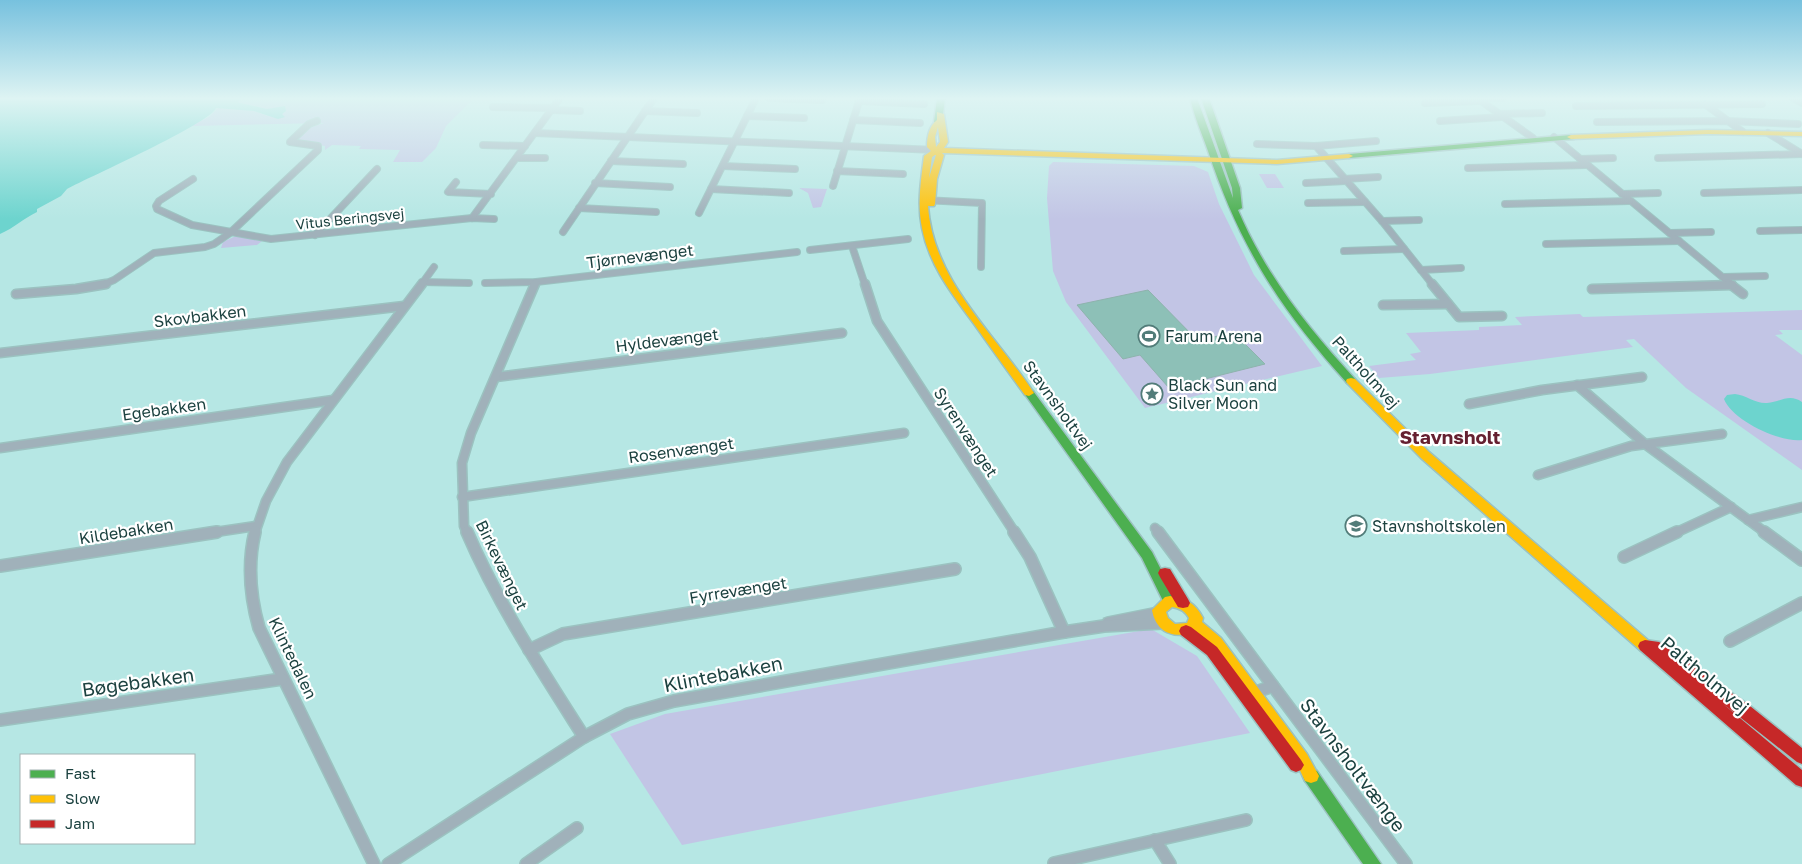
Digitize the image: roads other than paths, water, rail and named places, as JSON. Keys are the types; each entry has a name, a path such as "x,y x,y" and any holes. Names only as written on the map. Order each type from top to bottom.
{"street":[{"path":"16,294 97,286 108,283 154,253 205,247 214,244 230,233 318,150 318,146 290,142 292,138"},
{"path":"472,218 531,138"},
{"path":"563,232 626,138"},
{"path":"699,213 736,138"},
{"path":"743,138 846,143 936,150 953,148 1304,162 1324,158 1531,138"},
{"path":"833,186 847,138"},
{"name":"Stavnsholtvej","path":"943,138 942,146 936,150 940,155 927,200 934,237 945,265 944,272 955,292 1147,556 1170,601"},
{"name":"Paltholmvej","path":"1211,138 1220,158"},
{"name":"Paltholmvej","path":"1215,138 1240,225 1265,270 1283,298 1360,393 1419,451 1636,640 1802,780"},
{"path":"1556,138 1743,294"},
{"path":"1658,158 1802,154 1777,138"},
{"path":"1257,144 1316,146 1376,142"},
{"path":"846,143 909,143"},
{"path":"483,145 525,146"},
{"path":"1316,146 1324,158 1382,221 1459,317 1502,316"},
{"path":"517,158 545,158"},
{"path":"1580,159 1613,158"},
{"path":"611,161 683,164"},
{"path":"1468,168 1588,165"},
{"path":"723,166 795,169"},
{"path":"315,235 377,169"},
{"path":"838,171 903,174"},
{"path":"1306,184 1378,177"},
{"name":"Vitus Beringsvej","path":"193,179 159,201 156,206 157,209 192,225 271,239 472,218 494,219"},
{"path":"456,182 448,192 491,194"},
{"path":"596,184 670,187"},
{"path":"711,189 789,193"},
{"path":"1704,193 1802,190"},
{"path":"1622,194 1658,193"},
{"path":"927,200 982,203 981,267"},
{"path":"1505,204 1630,200"},
{"path":"1308,203 1365,202"},
{"path":"579,208 656,212"},
{"path":"1382,221 1419,220"},
{"path":"1760,231 1802,230"},
{"path":"1670,233 1711,232"},
{"path":"810,250 908,239"},
{"path":"1546,244 1679,241"},
{"name":"Syrenvænget","path":"852,246 877,321 1030,558 1064,632"},
{"path":"1344,251 1404,249"},
{"name":"Tjørnevænget","path":"485,283 536,282 798,252"},
{"name":"Klintedalen","path":"374,864 258,628 250,595 249,560 256,526 269,492 287,462 434,267"},
{"path":"1421,270 1461,268"},
{"path":"1722,277 1765,276"},
{"path":"422,282 470,283"},
{"name":"Birkevænget","path":"536,282 471,433 462,463 464,526 478,558 529,650 584,737"},
{"path":"1592,289 1732,285"},
{"path":"1383,306 1448,304"},
{"name":"Skovbakken","path":"0,353 404,306"},
{"name":"Hyldevænget","path":"496,377 842,333"},
{"path":"1469,404 1542,390 1642,376"},
{"path":"1577,385 1645,444 1802,560"},
{"name":"Egebakken","path":"0,448 333,400"},
{"name":"Rosenvænget","path":"462,497 904,433"},
{"path":"1538,475 1631,446 1722,434"},
{"path":"1624,556 1731,507"},
{"path":"1748,520 1802,507"},
{"name":"Kildebakken","path":"0,566 256,526"},
{"name":"Stavnsholtvænge","path":"1155,528 1406,864"},
{"name":"Stavnsholtvej","path":"1147,556 1166,574 1183,603"},
{"name":"Fyrrevænget","path":"529,650 564,634 955,569"},
{"name":"Paltholmvej","path":"1587,596 1737,705 1802,757"},
{"path":"1170,601 1183,603 1195,614 1190,628 1174,630 1160,618 1160,606 1170,601"},
{"path":"1730,641 1802,603"},
{"name":"Klintebakken","path":"388,864 584,737 628,714 674,701 1064,632 1160,618"},
{"path":"1190,628 1249,695 1293,762 1317,787 1373,864"},
{"name":"Bøgebakken","path":"0,720 282,679"},
{"path":"1249,695 1273,686"},
{"path":"1054,863 1246,820"},
{"path":"526,864 577,828"},
{"path":"1155,840 1170,864"}],"water":[{"path":"0,138 170,138 67,189 61,196 37,209 37,212 0,234"},
{"path":"1735,394 1763,403 1789,398 1802,402 1802,440 1782,438 1746,422 1736,415 1724,399 1727,395"}],"place":[{"name":"Farum Arena","path":"1149,336"},
{"name":"Black Sun and Silver Moon","path":"1152,394"},
{"name":"Stavnsholtskolen","path":"1356,526"}],"district":[{"name":"Stavnsholt","path":"1450,437"}]}
